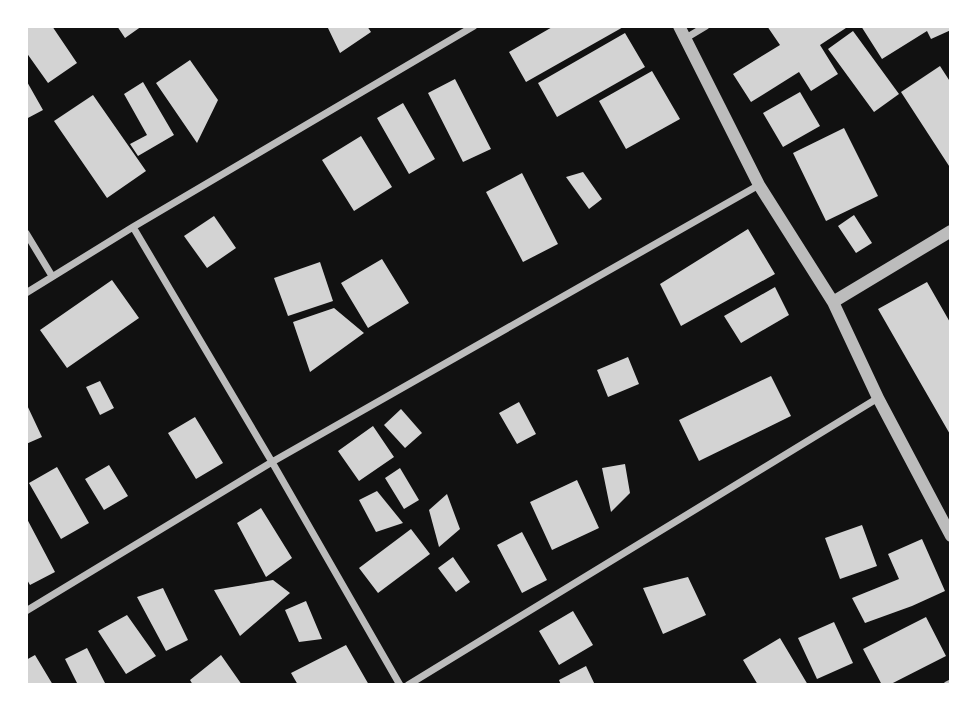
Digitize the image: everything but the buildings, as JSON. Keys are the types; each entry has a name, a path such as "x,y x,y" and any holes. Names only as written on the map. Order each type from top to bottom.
{"street":[{"path":"26,293 474,26"},
{"path":"706,26 683,32 759,185 833,302 878,398 951,536"},
{"path":"26,611 272,462 759,185"},
{"path":"133,227 400,685"},
{"path":"833,302 951,231"},
{"path":"26,233 52,276"},
{"path":"408,685 878,398"}]}
